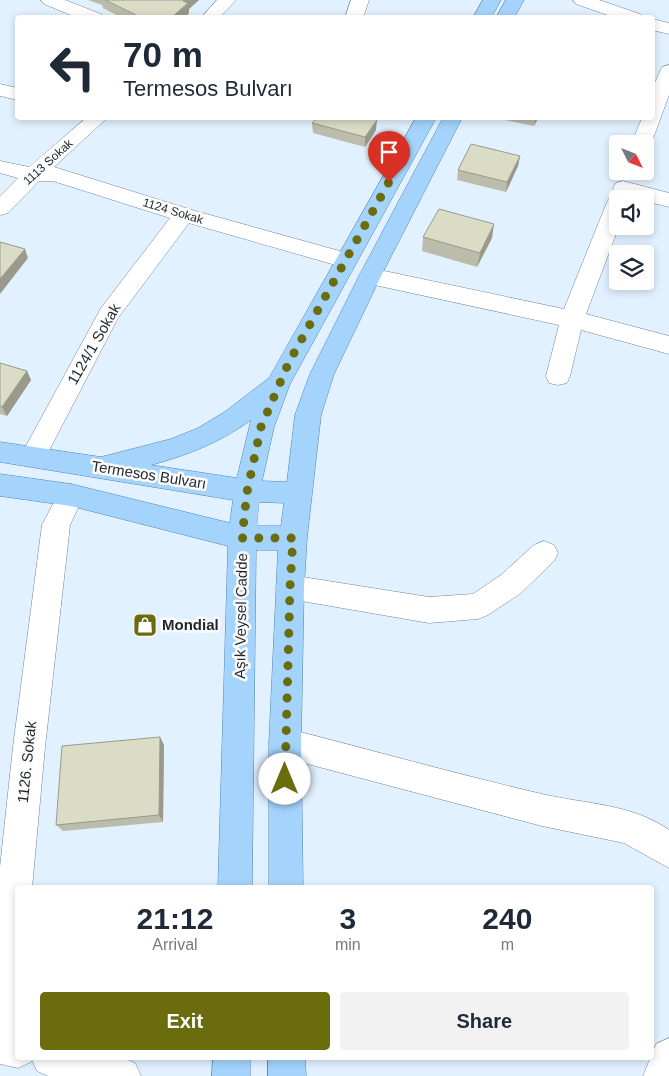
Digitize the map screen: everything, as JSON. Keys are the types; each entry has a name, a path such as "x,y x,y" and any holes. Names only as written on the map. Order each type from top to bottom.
{"main road":[{"path":"484,15 492,0"},
{"path":"508,15 515,0"},
{"name":"Aşık Veysel Cadde","path":"235,885 242,538 247,492 261,427 289,362 346,260 420,120"},
{"path":"286,885 285,743 290,587 293,538 308,415 322,374 370,276 452,120"},
{"path":"99,467 165,452 207,435 233,420 278,384"},
{"name":"Termesos Bulvarı","path":"0,452 247,492 299,494"},
{"path":"0,485 71,495 242,538 293,538"},
{"path":"231,1076 232,1060"},
{"path":"286,1060 287,1076"}],"street":[{"path":"50,0 88,15"},
{"path":"212,15 227,0"},
{"path":"355,15 360,0"},
{"path":"582,0 625,15"},
{"path":"655,25 669,29"},
{"path":"655,106 669,71"},
{"path":"0,90 15,93"},
{"name":"1113 Sokak","path":"0,208 33,175 95,120"},
{"path":"644,135 650,120"},
{"name":"1124 Sokak","path":"0,167 33,175 54,174 184,215 346,260"},
{"path":"654,197 669,200"},
{"name":"1124/1 Sokak","path":"33,456 108,314 184,215"},
{"path":"558,376 572,319 609,224"},
{"path":"370,276 572,319 669,344"},
{"name":"1126. Sokak","path":"0,1033 28,747 56,525 71,495"},
{"path":"290,587 429,610 478,606 510,584 544,553"},
{"path":"285,743 544,811 600,819 641,832 669,852"},
{"path":"0,1045 15,1048"},
{"path":"662,1076 669,1057"},
{"path":"58,1060 122,1076"}],"building":[{"path":"105,0 185,0 183,1 188,3 174,15 136,15"},
{"path":"315,120 377,120 365,137 312,123"},
{"path":"471,144 520,156 507,182 458,170"},
{"path":"439,209 494,224 480,253 423,237"},
{"path":"0,242 25,249 0,279"},
{"path":"0,363 27,371 2,407 0,406"},
{"path":"160,737 159,815 56,825 62,746"}],"place":[{"name":"Mondial","path":"145,625"}],"route":[{"path":"285,779 293,538 242,538 247,492 261,427 278,384 389,182"}]}
